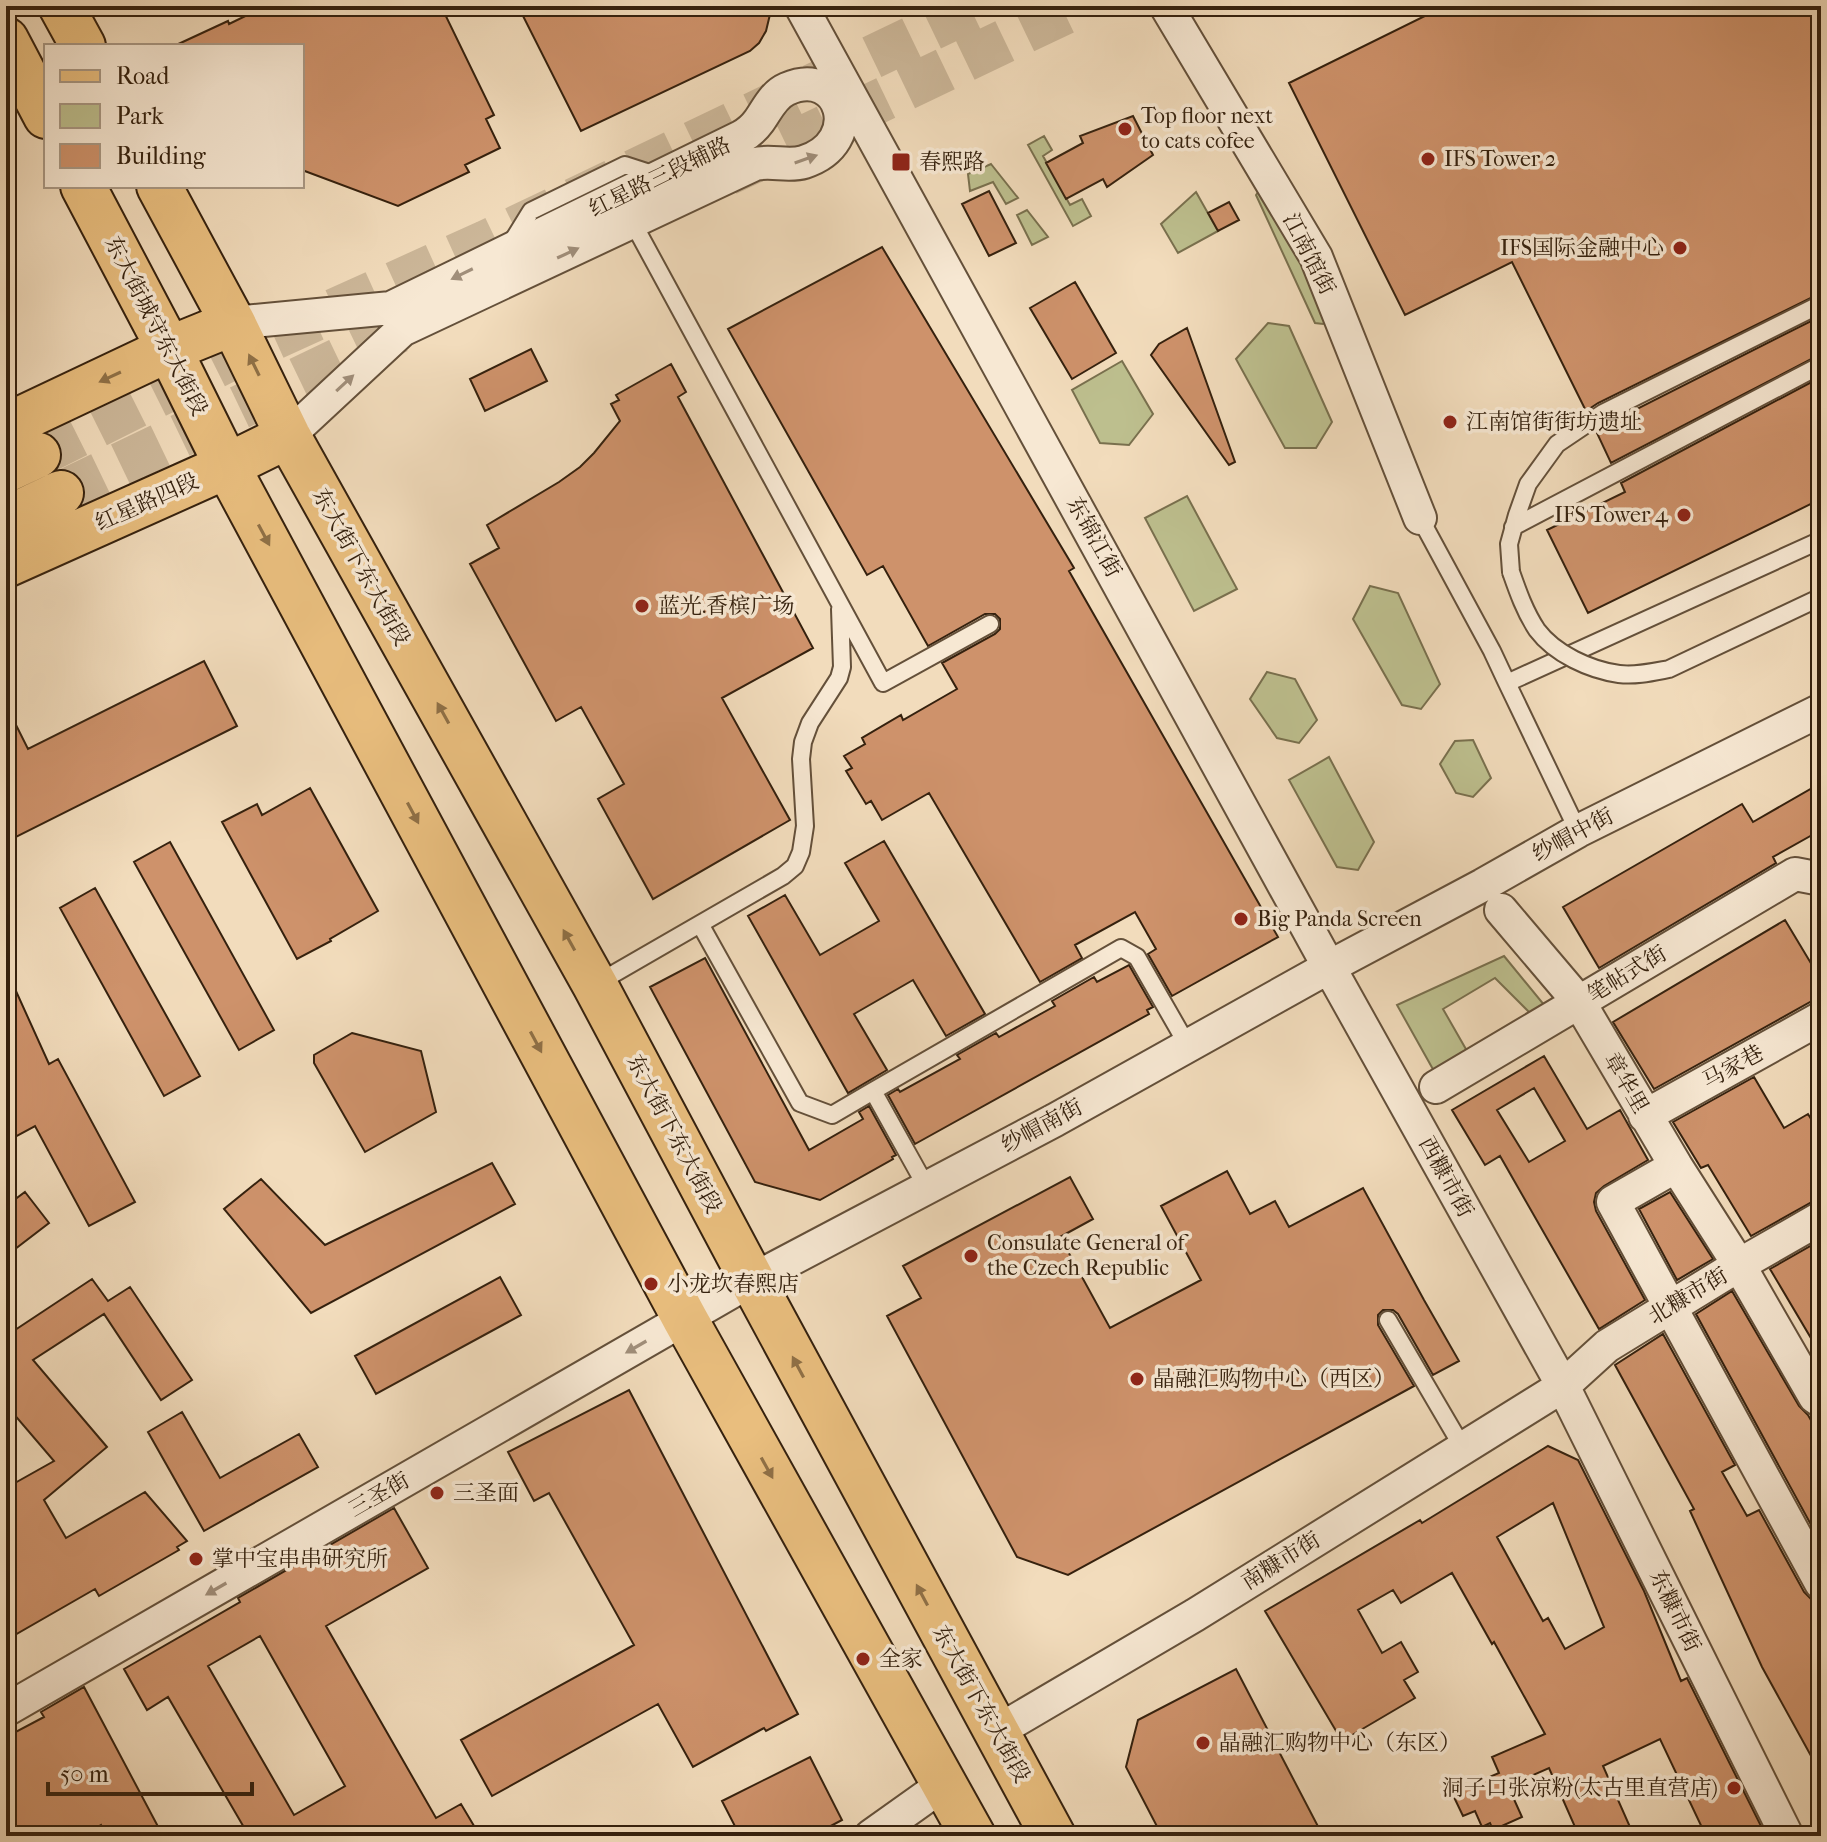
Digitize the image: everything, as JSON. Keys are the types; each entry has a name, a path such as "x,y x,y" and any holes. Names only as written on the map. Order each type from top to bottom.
{"main road":[{"path":"61,6 82,44"},
{"path":"6,40 44,112"},
{"name":"东大街城守东大街段","path":"84,188 227,466"},
{"path":"160,188 233,323 288,436"},
{"path":"6,426 169,349 233,323"},
{"name":"红星路四段","path":"6,565 288,436"},
{"name":"东大街下东大街段","path":"288,436 595,985 1053,1836"},
{"path":"227,466 685,1319 973,1836"},
{"path":"6,519 61,493"}],"street":[{"name":"东锦江街","path":"801,6 1329,967"},
{"name":"江南馆街","path":"1166,6 1316,257 1420,518"},
{"name":"红星路三段辅路","path":"233,323 391,308 741,137 751,131 778,95 788,88 807,85 823,88 840,106 841,120 832,146 803,163 755,164 402,330 288,436"},
{"name":"纱帽中街","path":"1329,967 1578,831 1821,710"},
{"name":"笔帖式街","path":"1436,1087 1795,874 1821,879"},
{"name":"章华里","path":"1501,910 1579,1002 1645,1116 1739,1265 1815,1397 1821,1401"},
{"name":"纱帽南街","path":"752,1280 927,1188 1329,967"},
{"name":"西糠市街","path":"1329,967 1563,1386"},
{"name":"马家巷","path":"1645,1116 1821,1018"},
{"path":"1676,1166 1613,1202 1821,1583"},
{"name":"北糠市街","path":"1563,1386 1607,1346 1821,1218"},
{"name":"三圣街","path":"6,1710 752,1280"},
{"name":"南糠市街","path":"996,1732 1195,1615 1563,1386"},
{"name":"东糠市街","path":"1563,1386 1787,1836"},
{"path":"871,1836 944,1784"}],"lane":[{"path":"633,223 883,683 990,624"},
{"path":"1821,304 1603,413 1557,444 1528,484 1509,544 1511,572 1522,603 1538,631 1553,646 1575,660 1596,669 1621,674 1669,669 1821,597"},
{"path":"1513,527 1821,365"},
{"path":"1420,518 1492,651 1578,831"},
{"path":"1507,683 1821,540"},
{"path":"595,985 783,876 795,866 801,852 805,826 801,759 803,742 815,714 839,678 842,667 840,604"},
{"path":"1581,650 1583,658 1597,668 1643,673 1669,668 1712,647"},
{"path":"700,924 800,1103 832,1115 1121,948 1137,957 1188,1046"},
{"path":"873,1091 927,1188"},
{"path":"1388,1320 1463,1448"}],"green space":[{"path":"1044,136 1052,150 1043,156 1070,205 1082,199 1091,216 1073,226 1028,145"},
{"path":"991,164 1018,198 1006,204 993,182 970,191 968,174"},
{"path":"1261,188 1270,189 1329,316 1323,324 1315,323 1256,195"},
{"path":"1196,192 1218,231 1178,253 1161,224"},
{"path":"1027,210 1048,237 1032,245 1017,215"},
{"path":"1268,323 1289,326 1332,422 1316,448 1285,448 1236,359"},
{"path":"1122,361 1153,414 1129,445 1100,443 1072,390"},
{"path":"1187,496 1237,589 1194,611 1145,518"},
{"path":"1370,586 1398,593 1440,684 1421,709 1402,705 1353,619"},
{"path":"1267,672 1295,679 1317,720 1299,743 1277,738 1250,699"},
{"path":"1473,740 1491,778 1473,797 1456,793 1440,764 1455,741"},
{"path":"1329,757 1374,842 1358,870 1337,867 1289,780"},
{"path":"1504,956 1545,1006 1531,1014 1495,978 1443,1009 1467,1051 1434,1071 1397,1005"}],"building":[{"path":"266,6 441,6 494,115 486,119 500,148 465,165 469,172 398,206 304,171 304,44 178,44 228,21 229,24"},
{"path":"518,6 772,6 766,31 750,51 581,131"},
{"name":"IFS国际金融中心","path":"1445,6 1821,6 1821,293 1586,411 1512,262 1405,315 1289,83"},
{"path":"1133,116 1153,155 1107,187 1103,179 1066,199 1046,163 1083,143 1080,136"},
{"path":"989,191 1016,243 989,256 962,204"},
{"path":"1229,202 1239,220 1218,231 1208,213"},
{"path":"882,247 1074,568 1069,571 1278,937 1172,996 1148,954 1156,949 1135,912 1075,945 1082,958 1040,982 929,793 882,820 871,801 866,804 846,771 852,768 844,756 865,744 862,738 901,715 903,720 957,689 942,663 995,634 1000,629 1000,619 995,614 985,614 928,646 883,566 867,575 728,329"},
{"path":"1075,282 1116,353 1072,379 1030,308"},
{"path":"1821,316 1821,354 1611,463 1596,431"},
{"path":"1187,328 1235,462 1229,465 1151,355 1159,344"},
{"path":"531,349 547,381 485,411 470,379"},
{"name":"蓝光.香槟广场","path":"671,364 686,392 678,397 813,648 722,698 790,820 653,899 598,799 624,784 581,707 556,721 470,564 499,548 487,525 559,482 594,453 620,421 611,404 619,400 616,395"},
{"name":"IFS Tower 4","path":"1821,377 1821,499 1588,613 1547,530 1625,492 1621,483"},
{"path":"204,661 237,726 6,842 6,705 28,749"},
{"path":"1821,783 1821,830 1773,857 1776,863 1599,968 1563,907 1742,804 1753,822"},
{"path":"310,788 378,911 297,959 222,822 257,804 262,815"},
{"path":"884,841 985,1014 946,1036 913,980 854,1014 887,1070 848,1093 748,916 785,895 820,955 879,921 845,863"},
{"path":"170,842 274,1030 239,1050 134,862"},
{"path":"95,888 200,1076 164,1096 60,908"},
{"path":"1785,920 1821,980 1821,999 1812,1001 1654,1089 1613,1022"},
{"path":"705,958 809,1150 863,1119 859,1112 869,1106 896,1155 893,1159 820,1200 755,1182 650,987"},
{"path":"1129,965 1153,1007 1147,1010 1149,1014 915,1144 888,1095 898,1089 900,1092 960,1059 957,1055 996,1033 999,1037 1055,1006 1052,1001 1094,977 1097,982"},
{"path":"6,969 49,1064 58,1059 135,1202 89,1226 35,1126 15,1137 6,1121"},
{"path":"352,1033 421,1051 436,1112 365,1152 314,1063 314,1055"},
{"path":"1544,1056 1587,1129 1620,1110 1648,1160 1604,1186 1596,1193 1594,1202 1645,1300 1599,1329 1500,1156 1485,1165 1452,1110","holes":["1534,1088 1565,1141 1529,1162 1497,1110"]},
{"path":"1754,1077 1784,1128 1808,1114 1821,1135 1821,1199 1751,1236 1708,1165 1701,1168 1673,1122"},
{"path":"492,1163 515,1204 311,1313 224,1209 261,1179 325,1245"},
{"name":"晶融汇购物中心（西区）","path":"1227,1171 1250,1214 1275,1201 1289,1227 1363,1188 1459,1361 1433,1375 1398,1314 1393,1310 1383,1310 1378,1315 1378,1325 1414,1386 1068,1575 1017,1557 887,1316 921,1298 903,1266 1070,1177 1093,1219 1060,1237 1110,1328 1201,1280 1161,1206"},
{"path":"25,1192 49,1223 6,1256 6,1206"},
{"path":"1670,1192 1713,1259 1677,1280 1639,1209"},
{"path":"1821,1240 1821,1355 1770,1269"},
{"path":"500,1277 521,1315 376,1394 355,1356"},
{"path":"92,1279 108,1301 130,1287 192,1380 161,1400 104,1314 33,1360 107,1447 44,1500 66,1538 145,1492 187,1541 177,1547 179,1550 99,1596 95,1589 6,1640 6,1488 54,1461 6,1405 6,1336"},
{"path":"1732,1291 1821,1438 1821,1543 1696,1314"},
{"path":"1663,1334 1735,1465 1722,1472 1747,1516 1759,1510 1804,1592 1812,1600 1821,1602 1821,1774 1762,1667 1690,1511 1694,1509 1615,1365"},
{"path":"629,1390 798,1714 766,1731 764,1728 693,1767 658,1704 492,1796 461,1740 634,1645 549,1493 534,1501 508,1452"},
{"path":"182,1412 220,1478 299,1434 318,1467 204,1531 148,1432"},
{"path":"1548,1446 1578,1460 1644,1591 1681,1681 1687,1678 1766,1836 1706,1836 1660,1739 1603,1766 1634,1836 1579,1836 1549,1768 1508,1786 1522,1817 1493,1830 1490,1823 1482,1827 1475,1811 1463,1816 1452,1793 1499,1773 1492,1757 1545,1734 1452,1573 1401,1603 1393,1590 1358,1610 1382,1653 1401,1642 1418,1672 1404,1680 1415,1698 1342,1741 1265,1611 1420,1520 1422,1523","holes":["1553,1503 1604,1627 1565,1649 1548,1618 1543,1621 1497,1537"]},
{"path":"394,1508 428,1568 326,1626 436,1818 461,1804 480,1836 249,1836 168,1697 147,1710 124,1669 240,1602 238,1598","holes":["260,1636 345,1786 294,1815 208,1666"]},
{"name":"晶融汇购物中心（东区）","path":"1236,1669 1323,1836 1162,1836 1126,1767 1138,1720"},
{"path":"84,1687 163,1836 106,1836 101,1825 83,1836 19,1836 6,1815 6,1737 44,1717 41,1712"},
{"path":"810,1757 842,1820 812,1836 740,1836 722,1801"}],"tunnel":[{"path":"38,455 258,345 486,242 979,6"},
{"path":"727,174 1078,6"},
{"path":"61,493 409,326"}],"place":[{"name":"Top floor next to cats cofee","path":"1125,129"},
{"name":"IFS Tower 2","path":"1428,159"},
{"name":"春熙路","path":"901,162"},
{"name":"IFS国际金融中心","path":"1680,248"},
{"name":"江南馆街街坊遗址","path":"1450,422"},
{"name":"IFS Tower 4","path":"1684,515"},
{"name":"蓝光.香槟广场","path":"642,606"},
{"name":"Big Panda Screen","path":"1241,919"},
{"name":"Consulate General of the Czech Republic","path":"971,1256"},
{"name":"小龙坎春熙店","path":"651,1284"},
{"name":"晶融汇购物中心（西区）","path":"1137,1379"},
{"name":"三圣面","path":"437,1493"},
{"name":"掌中宝串串研究所","path":"196,1559"},
{"name":"全家","path":"863,1659"},
{"name":"晶融汇购物中心（东区）","path":"1203,1743"},
{"name":"洞子口张凉粉(太古里直营店)","path":"1734,1788"}]}
